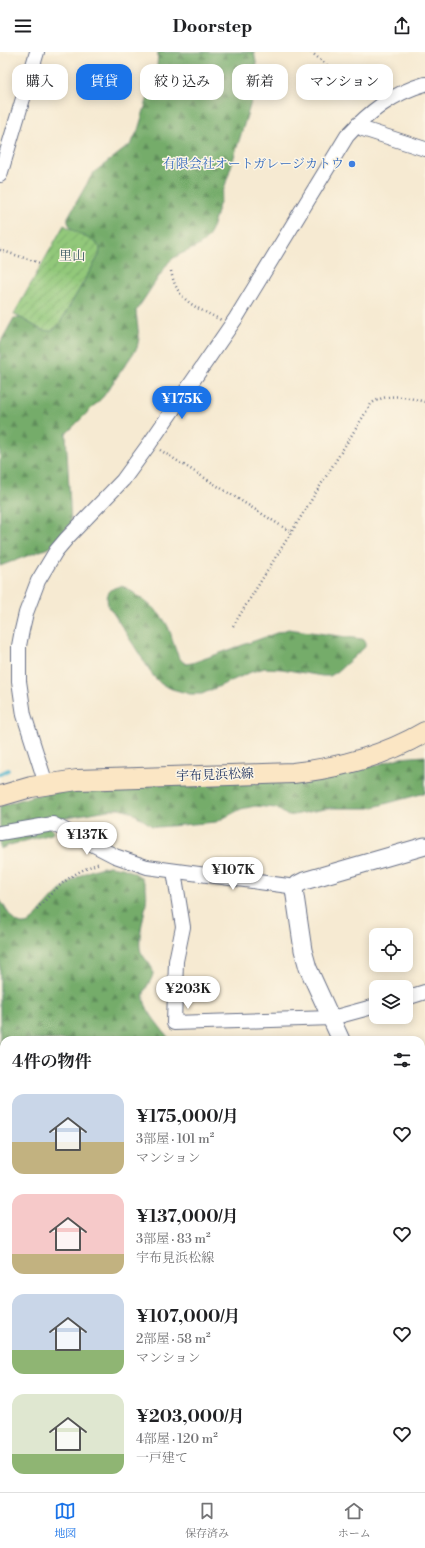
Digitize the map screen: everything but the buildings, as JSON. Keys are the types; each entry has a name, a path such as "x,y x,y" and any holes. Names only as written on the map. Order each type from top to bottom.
{"main road":[{"name":"宇布見浜松線","path":"0,796 46,784 92,779 308,771 338,766 367,758 395,747 425,732"}],"street":[{"path":"0,176 37,52"},
{"path":"46,784 29,731 21,698 19,652 26,613 38,581 56,551 123,480 150,443 231,325 340,146 358,124 376,108 396,96 425,84"},
{"path":"358,124 363,129 425,149"},
{"path":"0,833 53,824 112,855 141,866 296,887"},
{"path":"339,1036 308,968 303,950 294,896 296,887 304,881 425,846"},
{"path":"174,871 183,927 176,961 174,1023 332,1018 369,1008"},
{"path":"413,996 425,992"}],"path":[{"path":"311,52 376,108"},
{"path":"0,250 40,263"},
{"path":"171,271 177,288 184,299 231,325"},
{"path":"233,626 371,404 376,399 390,396 425,402"},
{"path":"150,443 291,532"},
{"path":"38,909 56,888 70,876 87,867 110,860 112,855"}],"green space":[{"path":"158,52 254,52 256,64 232,64 232,100 252,100 210,234 201,244 178,255 168,263 136,311 139,338 137,348 103,397 66,434 71,523 51,547 0,566 0,343 14,318 21,318 42,330 58,326 99,255 100,248 96,244 75,232 68,223 68,217 93,173 131,144 138,130 147,100 224,100 224,64 157,64"},
{"name":"里山","path":"64,225 96,243 100,248 99,255 58,326 51,331 42,330 14,314"},
{"path":"121,586 127,588 143,600 162,618 169,628 176,651 182,661 186,664 288,629 362,639 365,640 365,647 337,672 330,676 265,668 251,672 202,694 190,694 161,684 154,677 108,605 107,597 109,592 114,588"},
{"path":"425,756 425,793 370,808 330,808 288,816 276,808 255,806 241,809 216,822 158,827 152,826 130,811 120,808 44,821 54,831 52,834 0,849 0,806 33,796 62,791 370,767 399,758"},
{"path":"109,866 128,870 140,877 145,886 147,896 140,934 140,948 141,952 152,967 153,974 145,989 144,999 151,1015 167,1036 0,1036 0,900 13,919 21,924 26,924 32,921 57,893 75,879 96,869"}],"waterway":[{"path":"0,774 8,770"}],"place":[{"name":"有限会社オートガレージカトウ","path":"352,164"}]}
